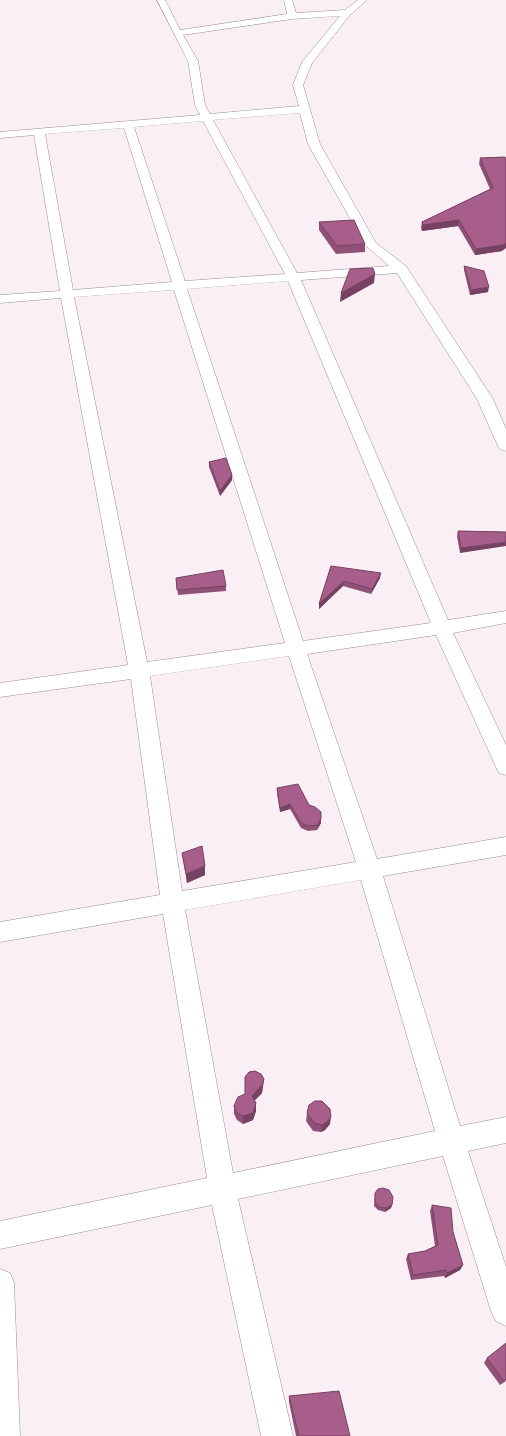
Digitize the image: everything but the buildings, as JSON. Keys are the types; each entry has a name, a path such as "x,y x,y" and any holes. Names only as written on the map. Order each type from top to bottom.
{"street":[{"path":"161,0 193,61 200,105 293,277 442,628 506,767"},
{"path":"288,0 292,16"},
{"path":"363,0 347,13 307,62 298,85 314,144 372,245 401,269 484,399 506,446"},
{"path":"177,33 229,28 292,16 347,13"},
{"path":"0,135 305,109"},
{"path":"128,124 296,648 369,868 451,1140 506,1310"},
{"path":"38,132 67,295 140,670 172,902 222,1188 277,1436"},
{"path":"0,300 401,269"},
{"path":"0,690 442,628 506,617"},
{"path":"0,932 506,846"},
{"path":"0,1236 506,1130"},
{"path":"0,1283 4,1436"}]}
